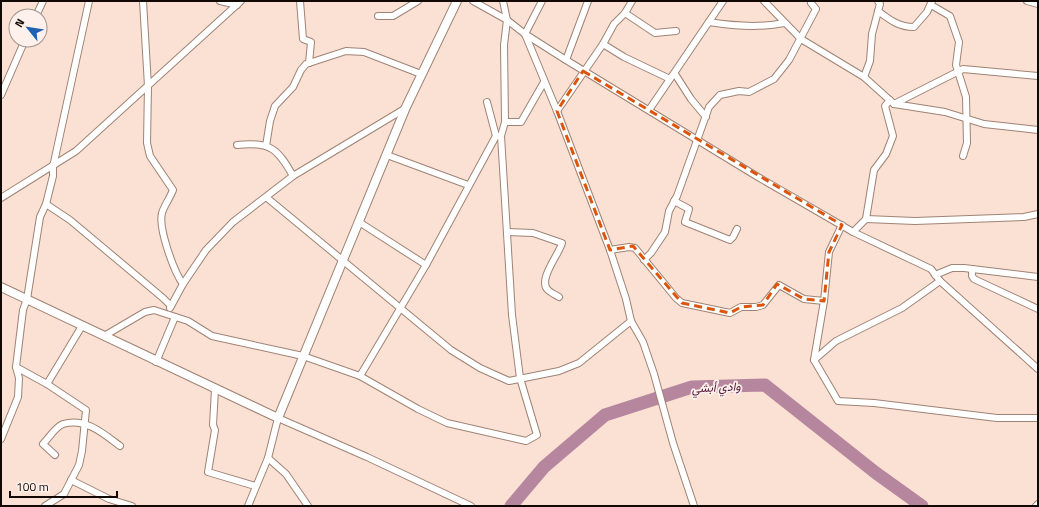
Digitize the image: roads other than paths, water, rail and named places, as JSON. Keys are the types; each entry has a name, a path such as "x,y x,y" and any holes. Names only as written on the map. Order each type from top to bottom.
{"street":[{"path":"1,439 18,397 19,378 16,367 23,310 28,299 40,217 46,204 54,173 53,167 89,1"},
{"path":"143,1 148,86 147,143 150,156 173,190 162,212 161,224 177,276 183,284"},
{"path":"220,1 239,3"},
{"path":"300,1 303,39 311,42 309,63"},
{"path":"378,16 393,16 418,1"},
{"path":"248,506 255,486 268,458 278,418 303,356 406,108 457,1"},
{"path":"473,1 508,20 525,34 583,71 698,141 853,232 931,269 940,281 1038,369"},
{"path":"360,376 402,308 468,185 505,122 504,45 508,20 503,1"},
{"path":"542,1 525,34 557,111 610,250 626,299 631,321 643,342 654,374 673,443 694,506"},
{"path":"566,60 588,1"},
{"path":"557,111 583,71 603,44 614,24 625,13 632,1"},
{"path":"649,110 675,74 723,1"},
{"path":"764,1 801,39 864,77 892,102 967,117 984,124 1038,130"},
{"path":"864,77 870,61 872,34 880,4 878,1"},
{"path":"1027,1 1038,4"},
{"path":"1,198 76,152 239,3"},
{"path":"644,260 651,253 665,232 669,211 698,141 709,108 720,95 739,91 749,92 774,79 789,60 801,39 801,34 816,9 815,5 811,3"},
{"path":"878,11 892,22 907,27 914,27 931,3 945,12 954,23 959,42 956,65 957,72 966,97 967,143 963,156"},
{"path":"625,13 655,33 676,31"},
{"path":"709,22 730,25 764,26 784,23"},
{"path":"603,44 670,80"},
{"path":"1,95 22,48"},
{"path":"266,146 270,121 275,106 293,87 301,70 309,63 346,51 355,50 421,74"},
{"path":"853,232 866,219 874,170 886,154 893,136 885,106 963,69 1038,76"},
{"path":"675,74 691,99 706,117"},
{"path":"505,122 521,122 544,82"},
{"path":"104,336 144,312 154,310 188,321 212,336 303,356 360,376 418,409 447,423 526,441 537,436 520,378 512,314 507,232 498,136 487,102"},
{"path":"167,314 183,284 217,237 233,222 293,176 406,108"},
{"path":"237,145 252,143 266,146 281,154 293,176"},
{"path":"387,155 468,185"},
{"path":"266,197 451,350 480,368 509,381 569,368 579,363 631,321"},
{"path":"674,201 689,209 685,222 730,240 737,229"},
{"path":"46,204 86,232 171,306"},
{"path":"866,219 916,221 1024,217 1038,214"},
{"path":"359,222 426,265"},
{"path":"842,225 829,252 824,301 814,360 835,397 842,402 874,403 997,418 1038,418"},
{"path":"507,232 533,233 562,243 550,264 546,285 548,291 559,297"},
{"path":"610,250 632,246 682,303 730,313 741,307 756,307 763,305 779,285 804,299 824,301"},
{"path":"935,274 952,268 1038,277"},
{"path":"972,269 972,276 974,279 1038,309"},
{"path":"814,360 836,341 902,308 940,281"},
{"path":"1,287 156,362 367,457 460,503 472,506"},
{"path":"156,362 175,317"},
{"path":"47,384 82,326"},
{"path":"16,367 47,384 86,410 82,451 79,465 64,494 45,506"},
{"path":"215,389 213,425 215,430 208,472 255,486"},
{"path":"55,454 43,444 54,431 63,424 85,424 98,430 120,446"},
{"path":"268,458 286,474 308,506"},
{"path":"71,480 109,499 132,506"}],"waterway":[{"name":"وادي أبشي","path":"511,506 544,467 605,415 692,387 765,385 876,473 922,506"}]}
